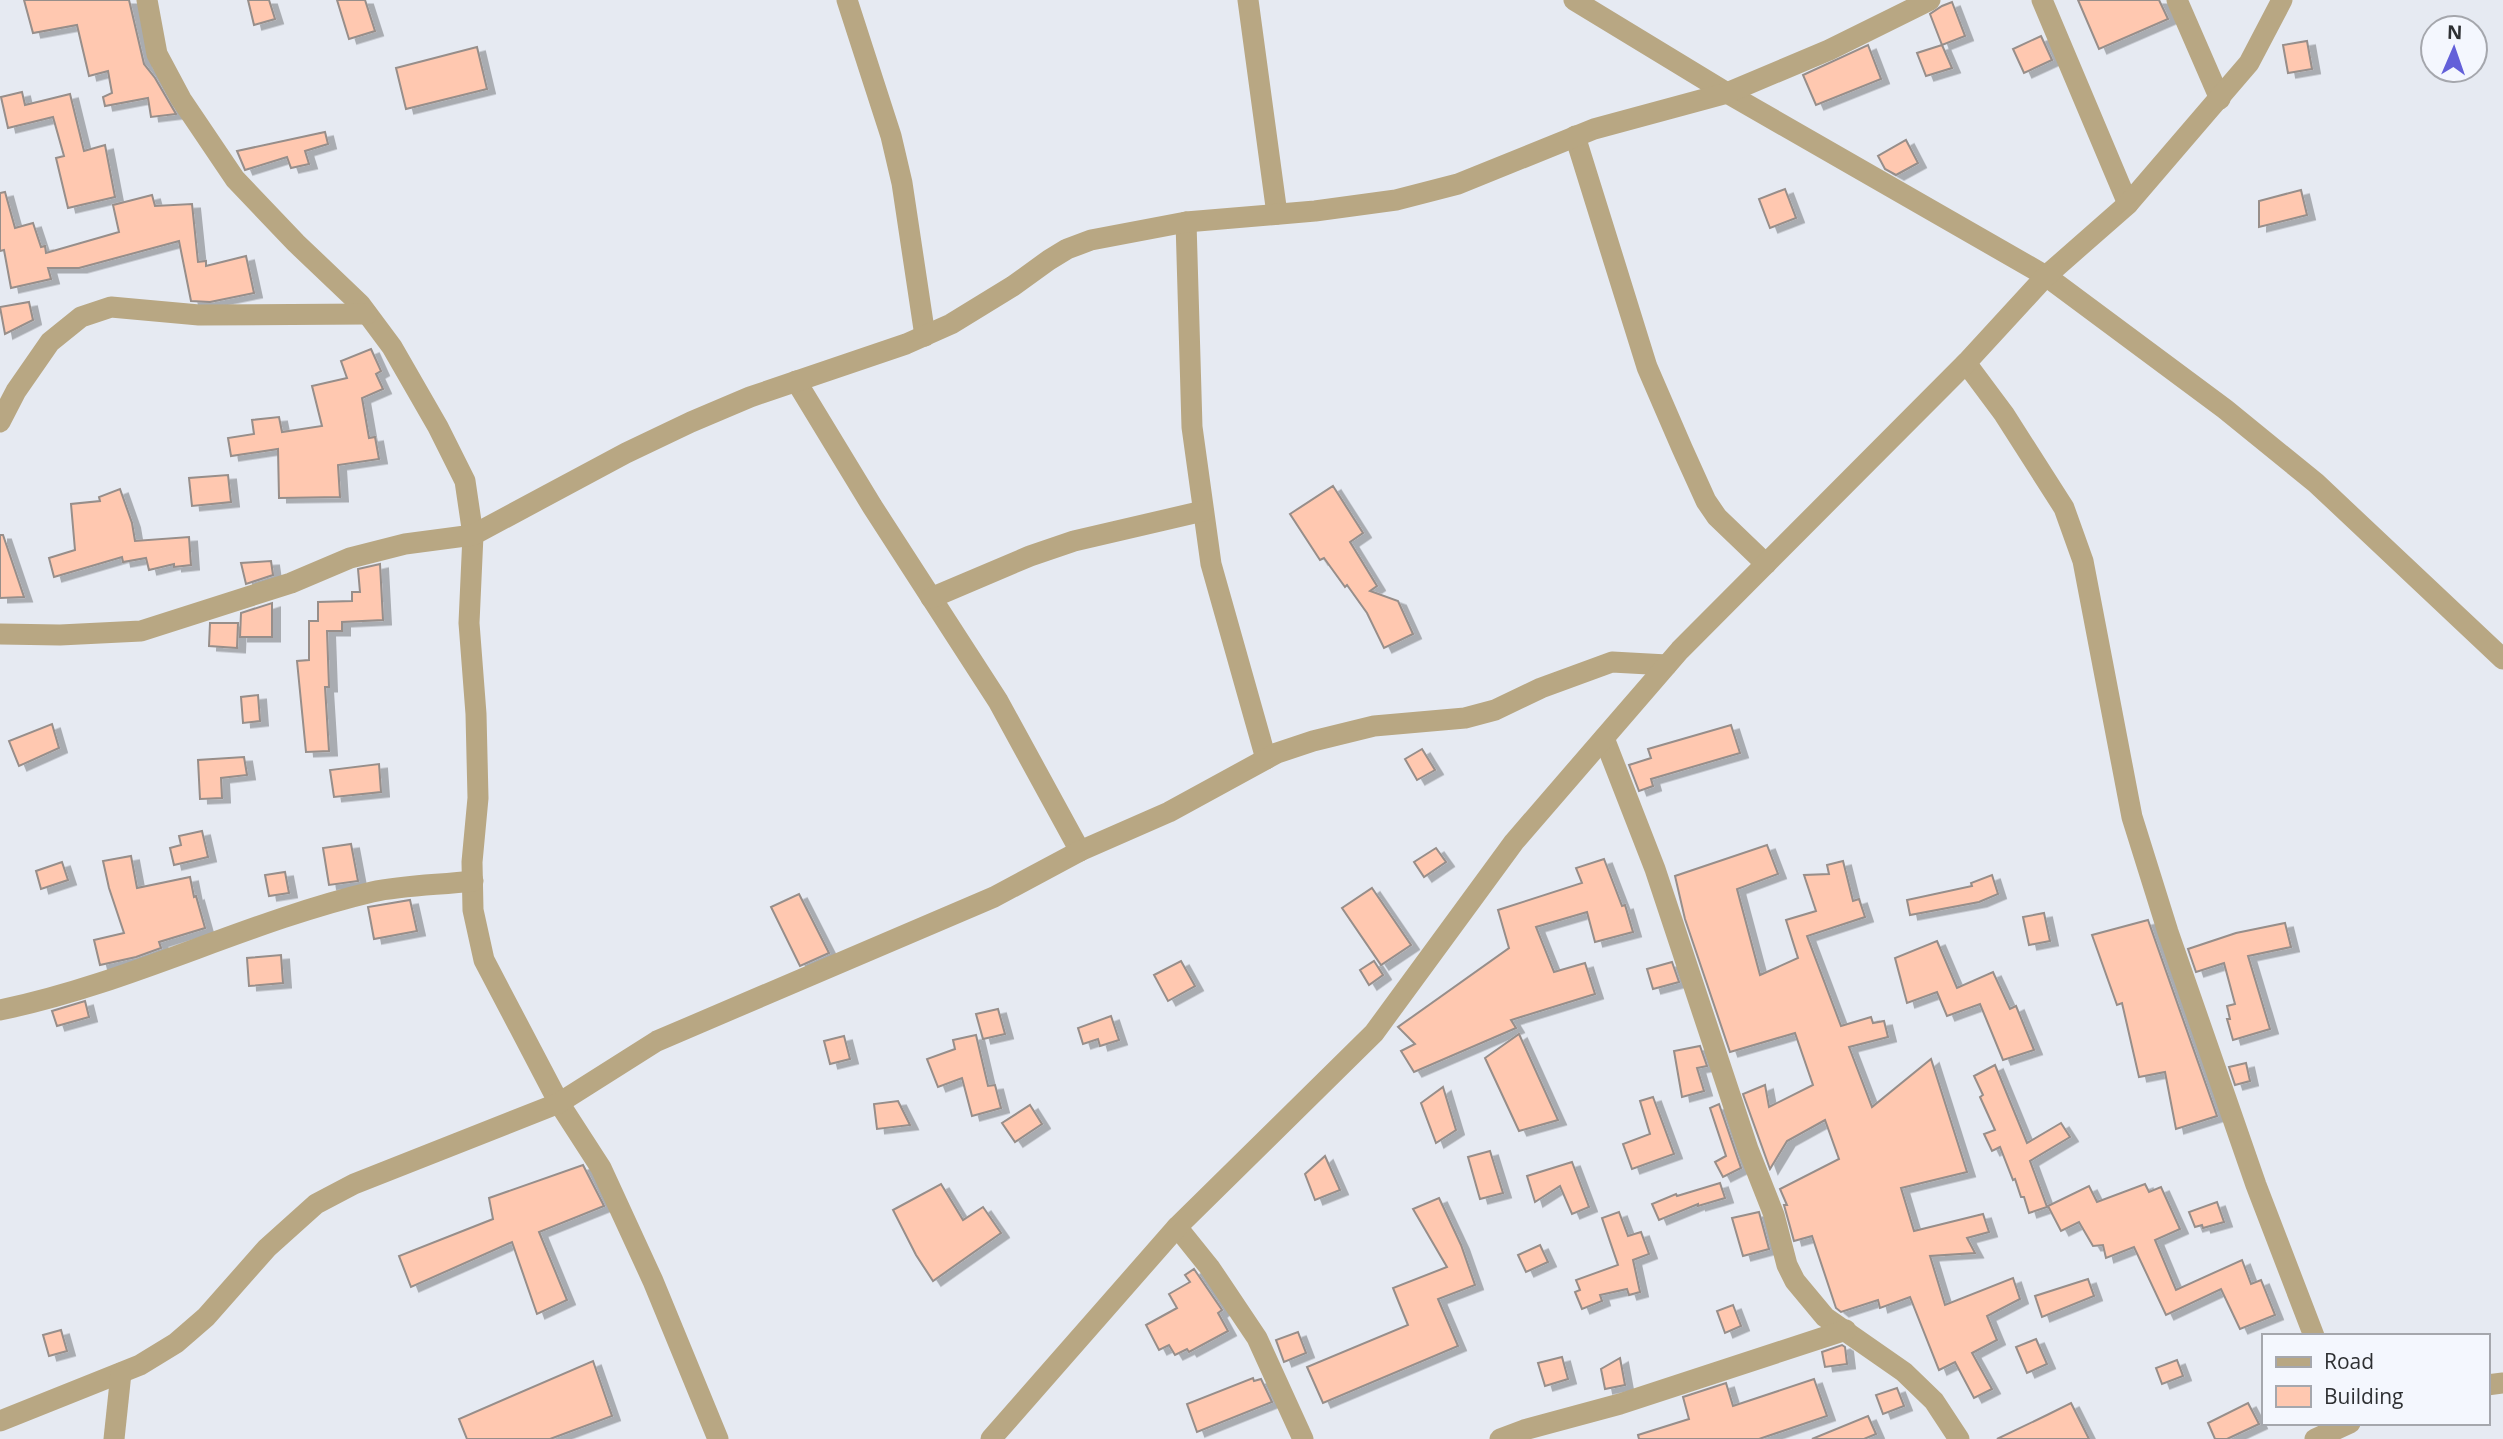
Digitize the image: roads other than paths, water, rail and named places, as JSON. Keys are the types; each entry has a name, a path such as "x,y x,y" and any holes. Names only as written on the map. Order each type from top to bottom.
{"street":[{"path":"147,0 157,54 181,99 235,178 367,314 392,347 438,427 465,481 473,535 469,623 476,714 478,798 472,881 473,910 484,960 559,1103 601,1168 653,1281 718,1439"},
{"path":"847,0 900,171 925,336"},
{"path":"1248,0 1277,214"},
{"path":"1574,0 1727,93 2046,276 2225,409 2316,483 2503,659"},
{"path":"0,634 61,635 141,631 291,583 351,558 405,544 473,535 680,427 750,397 856,363 951,324 1067,249 1091,240 1186,222 1315,211 1396,200 1458,184 1575,136 1727,93 1829,50 1930,0"},
{"path":"2042,0 2128,204"},
{"path":"2177,0 2220,99"},
{"path":"991,1439 1177,1227 1374,1033 1514,842 1667,664 1966,363 2046,276 2128,204 2249,63 2282,0"},
{"path":"1575,136 1647,368 1682,448 1706,501 1717,517 1766,564"},
{"path":"1186,222 1192,428 1203,511 1211,564 1266,759"},
{"path":"0,422 16,391 51,342 81,317 111,307 199,315 367,314"},
{"path":"1966,363 2004,414 2064,508 2083,561 2132,817 2168,932 2256,1185 2313,1334"},
{"path":"796,381 998,701 1080,851"},
{"path":"931,598 1074,541 1203,511"},
{"path":"0,1421 121,1373 176,1343 206,1317 267,1248 316,1204 354,1184 559,1103 657,1041 994,897 1080,851 1168,812 1266,759 1313,741 1374,726 1465,718 1495,710 1541,688 1612,662 1667,664"},
{"path":"1604,738 1660,882 1748,1150 1774,1215 1787,1265 1795,1281 1825,1317 1904,1371 1934,1401 1959,1439"},
{"path":"0,1010 124,976 281,918 336,901 376,891 472,881"},
{"path":"1177,1227 1210,1268 1257,1338 1303,1439"},
{"path":"1500,1439 1524,1430 1620,1405 1846,1330"},
{"path":"114,1439 121,1373"},
{"path":"2315,1439 2346,1425"}]}
